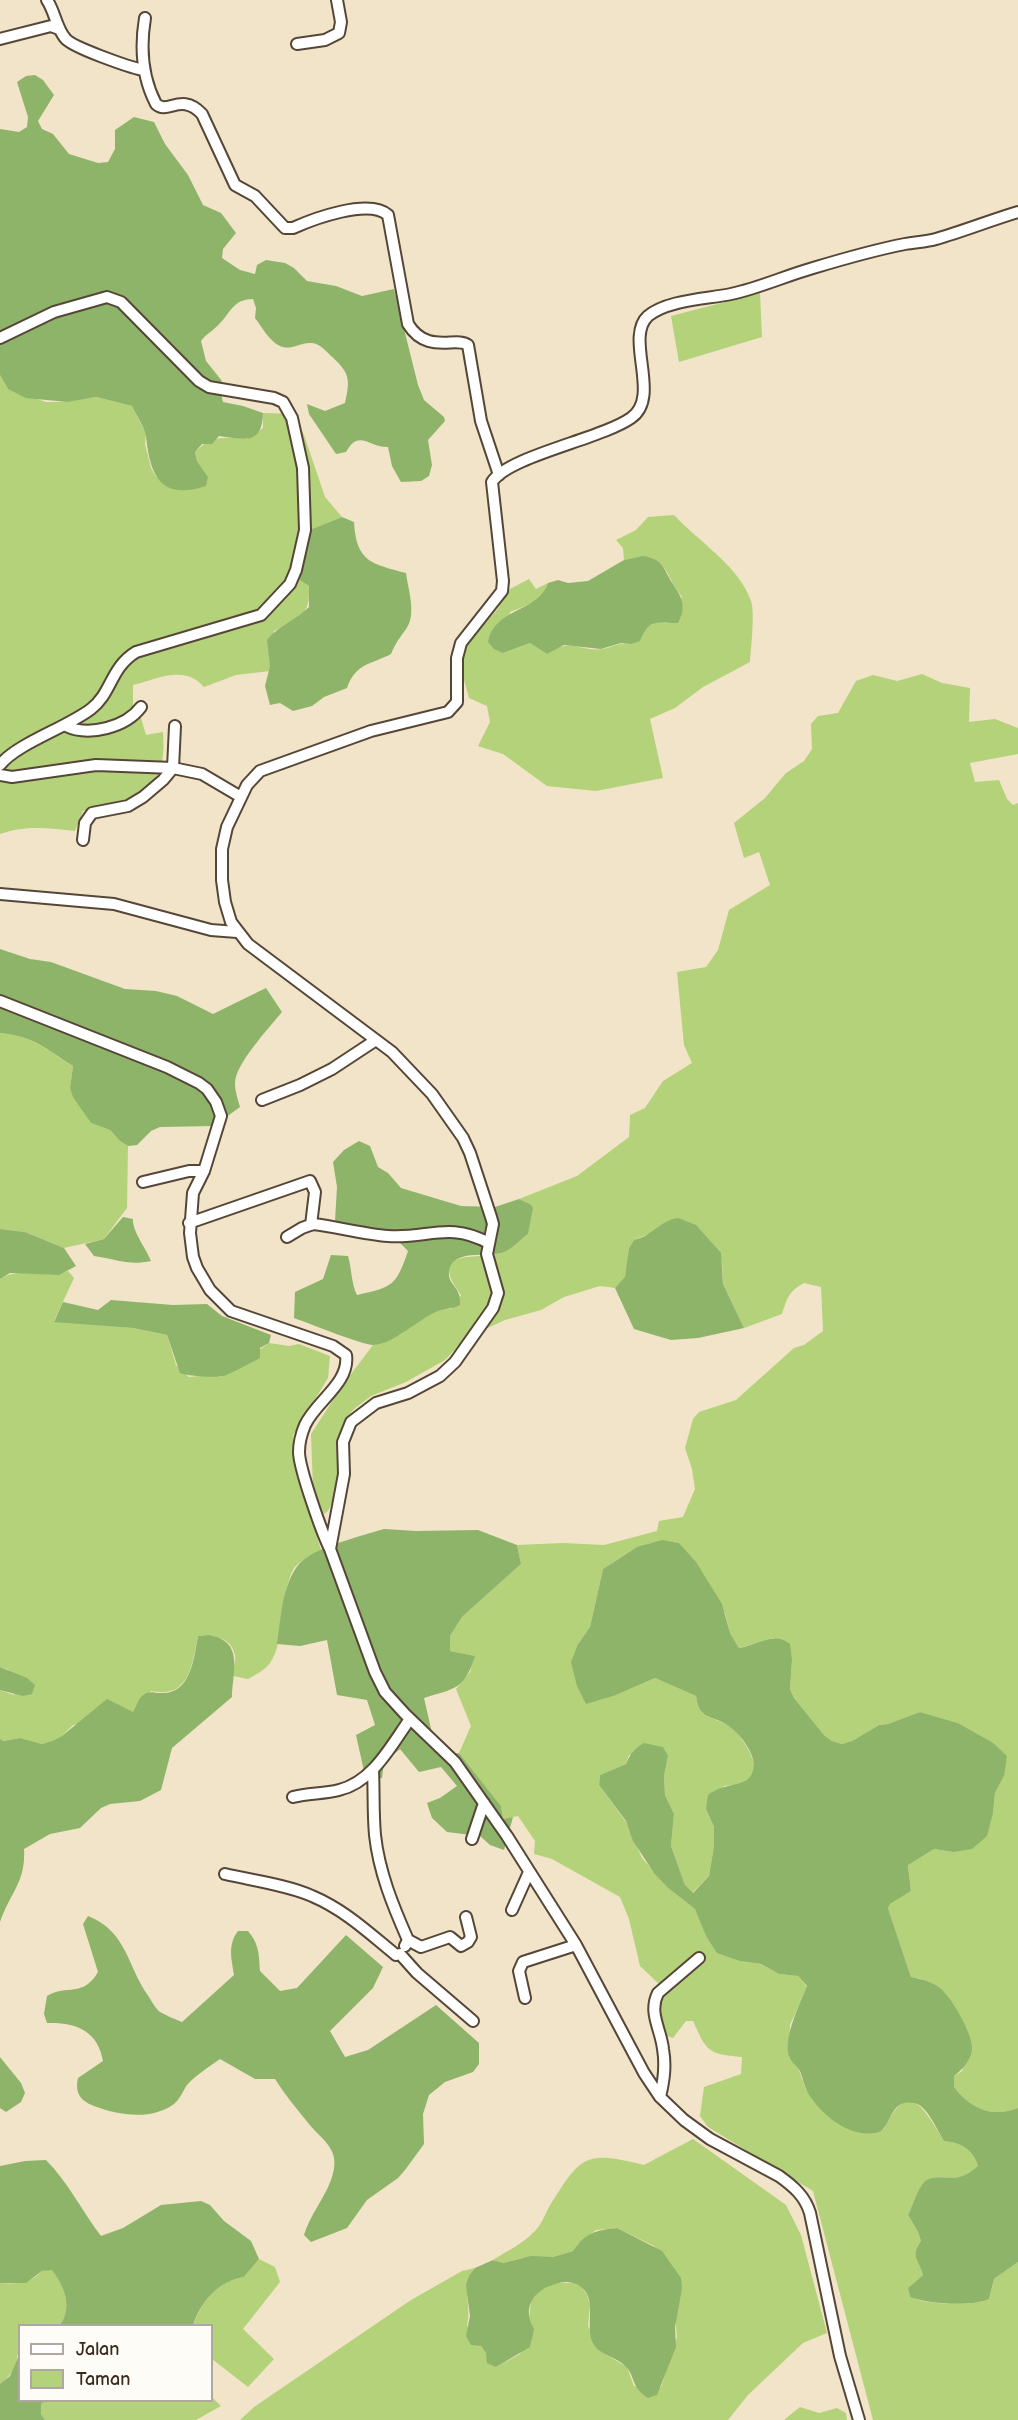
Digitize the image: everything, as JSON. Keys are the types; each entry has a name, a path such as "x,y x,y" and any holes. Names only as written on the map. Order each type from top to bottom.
{"street":[{"path":"47,0 52,8 58,29 72,46 142,70"},
{"path":"297,44 325,40 339,33 341,22 337,0"},
{"path":"145,18 142,38 142,70 159,108 184,103 197,108 202,114 235,185 255,196 285,228 293,228 340,211 380,209 388,215 408,324 413,332 434,344 466,342 468,345 481,421 499,475"},
{"path":"0,39 51,26 58,29"},
{"path":"330,1549 343,1484 343,1442 348,1427 368,1407 427,1385 455,1362 488,1318 497,1301 497,1283 488,1259 493,1224 463,1138 426,1087 376,1040 269,961 237,932 225,902 221,863 227,827 241,797 255,775 265,768 361,734 448,712 454,708 457,702 458,649 464,637 502,591 503,581 491,487 494,480 499,475 536,456 611,428 636,414 643,398 640,334 642,323 654,312 689,302 732,294 813,268 903,244 933,240 1018,212"},
{"path":"0,338 54,312 107,297 121,302 199,381 209,387 274,398 283,402 292,418 303,468 304,530 296,570 290,584 261,615 136,652 118,667 98,703 66,726 14,752 0,765"},
{"path":"66,726 76,731 109,727 128,720 141,707"},
{"path":"83,840 85,823 92,813 128,806 157,786 173,768 175,726"},
{"path":"0,775 12,777 96,765 173,768 202,774 241,797"},
{"path":"0,894 114,904 211,930 237,932"},
{"path":"0,1000 167,1067 199,1083 216,1102 220,1116 204,1171 193,1193 189,1223 190,1244 197,1268 221,1303 231,1311 333,1346 346,1355 346,1368 343,1374 306,1424 299,1452 317,1513 375,1672 385,1692 454,1762 484,1803 576,1945 644,2073 660,2097 684,2120 710,2139 779,2176 805,2200 810,2213 840,2356 859,2420"},
{"path":"262,1100 332,1069 376,1040"},
{"path":"143,1182 189,1171 204,1171"},
{"path":"189,1223 310,1181 315,1192 311,1225"},
{"path":"287,1237 311,1225 332,1226 387,1236 457,1232 477,1237 489,1244"},
{"path":"293,1797 346,1788 373,1770 410,1719"},
{"path":"373,1770 375,1835 381,1868 390,1898 408,1940 421,1947 450,1936 461,1946 465,1945 471,1937 466,1917"},
{"path":"472,1839 484,1803"},
{"path":"512,1910 528,1872"},
{"path":"225,1874 311,1895 346,1914 370,1931 396,1956 400,1954 408,1940"},
{"path":"525,1998 519,1971 523,1962 576,1945"},
{"path":"400,1954 417,1973 473,2021"},
{"path":"660,2097 665,2061 662,2038 653,2010 654,2001 658,1993 699,1958"}],"green space":[{"path":"35,75 43,80 54,95 38,121 42,129 53,134 69,154 98,163 108,162 115,149 115,130 134,117 154,122 165,144 188,175 203,205 221,213 236,233 223,249 222,258 240,270 255,274 257,265 266,260 285,263 294,268 307,281 336,286 362,296 394,289 418,385 424,400 444,417 445,421 428,440 432,465 429,476 421,481 401,482 392,466 388,447 365,441 356,441 346,452 336,454 309,414 307,404 325,411 345,403 348,381 345,371 317,344 307,343 288,348 276,344 255,318 256,308 253,299 235,305 201,341 206,361 222,381 219,385 223,402 263,413 262,424 255,436 244,439 219,436 212,444 202,444 195,452 197,461 208,477 206,486 178,490 160,481 151,462 145,432 132,406 96,397 67,402 26,398 8,389 0,375 0,129 19,132 27,127 28,117 17,82 26,76"},
{"path":"760,293 762,337 679,362 671,316"},
{"path":"0,375 8,389 46,402 96,397 132,406 146,434 145,444 151,468 156,477 208,477 197,461 195,452 201,446 219,438 247,439 263,428 263,413 294,414 304,435 325,497 342,517 312,529 301,581 309,586 308,604 296,619 274,631 270,671 236,675 204,687 188,676 180,675 170,675 133,685 133,710 141,718 146,735 163,732 163,759 160,770 149,786 140,792 110,805 83,811 75,831 28,828 0,834"},
{"path":"674,515 737,577 751,601 753,613 750,662 703,687 675,708 650,719 663,778 596,791 547,786 503,754 478,746 490,722 487,706 469,698 461,669 465,644 497,610 510,589 529,579 536,589 548,583 542,594 533,602 510,612 503,653 530,643 547,654 562,646 603,649 631,644 652,625 668,623 682,597 662,564 649,558 624,560 623,548 616,540 636,530 648,517"},
{"path":"342,517 354,522 358,546 368,559 384,567 406,573 411,602 409,623 391,654 359,669 347,688 324,697 312,706 293,711 280,703 270,705 265,686 270,666 267,640 309,607 309,586 299,577 312,529"},
{"path":"643,556 660,562 679,594 683,607 678,623 655,623 647,628 640,641 631,644 621,643 601,649 564,645 547,654 530,643 503,653 494,649 488,642 498,623 535,600 543,593 548,583 558,580 568,583 588,581 624,560"},
{"path":"922,674 942,683 970,688 969,722 995,719 1018,728 1018,754 970,763 975,782 999,780 1007,799 1013,805 1018,803 1018,2108 999,2112 983,2110 968,2101 954,2087 954,2076 962,2071 971,2042 954,2005 922,1979 911,1977 888,1908 889,1904 911,1891 908,1864 934,1849 953,1852 993,1813 995,1793 1004,1776 992,1742 958,1723 920,1712 879,1725 852,1741 842,1744 832,1741 824,1735 794,1698 790,1689 792,1660 773,1638 739,1648 730,1633 725,1613 679,1543 657,1542 639,1547 603,1569 590,1627 578,1644 616,1695 655,1678 696,1696 701,1711 732,1728 747,1748 754,1764 754,1772 750,1778 741,1784 724,1786 706,1809 714,1827 714,1846 709,1876 692,1893 685,1885 671,1846 674,1814 665,1795 664,1776 668,1756 629,1755 626,1764 600,1775 599,1785 626,1822 642,1858 668,1888 695,1909 706,1936 740,1961 761,1964 779,1974 798,1976 807,1987 790,2025 789,2056 799,2070 806,2090 884,2129 901,2104 909,2102 916,2104 930,2119 944,2141 961,2145 973,2155 978,2166 970,2172 953,2178 929,2179 922,2184 917,2193 908,2215 921,2241 916,2254 923,2275 908,2288 910,2297 928,2302 961,2304 981,2302 989,2299 994,2279 1018,2262 1018,2420 873,2420 813,2191 708,2127 700,2116 704,2087 741,2074 742,2057 710,2050 693,2021 686,2021 673,2038 663,2035 659,2011 660,1985 640,1966 629,1919 620,1897 552,1859 534,1854 535,1841 518,1816 503,1819 501,1806 459,1753 471,1726 456,1689 470,1672 474,1656 450,1651 450,1636 462,1617 521,1564 517,1545 563,1543 604,1545 657,1531 659,1521 683,1517 695,1489 692,1469 685,1448 693,1419 699,1412 736,1400 794,1348 804,1345 823,1331 821,1287 804,1283 789,1296 782,1314 744,1328 723,1284 722,1263 653,1232 634,1240 629,1248 626,1277 615,1288 600,1286 564,1297 541,1310 505,1320 466,1338 445,1360 406,1382 371,1396 347,1417 338,1442 337,1492 328,1511 324,1514 313,1488 311,1434 342,1386 373,1345 400,1335 441,1309 451,1309 461,1295 449,1270 452,1263 468,1257 502,1253 515,1245 528,1234 530,1204 519,1199 577,1176 629,1137 630,1115 645,1108 663,1081 692,1063 684,1045 677,972 706,967 718,950 729,910 770,885 759,852 744,858 734,823 765,798 786,773 804,761 812,749 811,724 818,716 838,713 856,681 873,675 897,681"},
{"path":"0,949 30,959 51,962 125,989 156,991 177,996 213,1014 266,988 282,1012 246,1057 236,1076 236,1093 240,1107 214,1126 160,1127 151,1131 137,1145 128,1146 110,1130 91,1123 73,1097 70,1088 73,1066 31,1040 0,1033"},
{"path":"0,1033 31,1040 73,1066 70,1088 91,1123 110,1130 128,1146 127,1208 104,1239 64,1248 25,1232 0,1229"},
{"path":"359,1141 370,1146 378,1167 388,1173 401,1188 461,1206 495,1207 519,1199 533,1208 528,1234 508,1250 496,1254 463,1257 456,1259 452,1264 449,1276 459,1294 460,1305 438,1311 398,1336 373,1345 294,1318 295,1292 323,1279 331,1255 348,1256 357,1295 378,1290 392,1283 404,1263 408,1251 388,1231 335,1221 337,1187 333,1162 344,1150"},
{"path":"123,1217 133,1219 137,1234 151,1261 129,1262 94,1256 85,1244 104,1239"},
{"path":"678,1218 696,1225 721,1253 723,1284 744,1328 698,1338 671,1340 634,1329 615,1288 625,1277 629,1248 634,1240"},
{"path":"0,1229 25,1232 64,1248 76,1266 59,1275 10,1273 0,1279"},
{"path":"68,1271 74,1278 54,1321 133,1328 167,1335 176,1365 189,1377 211,1375 221,1377 269,1343 289,1346 299,1344 330,1356 328,1378 293,1435 294,1460 321,1550 294,1568 286,1591 275,1654 268,1666 257,1674 248,1679 233,1676 235,1658 230,1645 221,1638 198,1636 194,1658 187,1677 174,1690 151,1691 133,1713 73,1725 62,1736 42,1744 20,1738 2,1741 0,1739 0,1690 14,1695 9,1670 0,1667 0,1279 16,1274 51,1274"},
{"path":"111,1300 173,1305 207,1304 222,1316 271,1335 269,1343 260,1348 260,1358 224,1376 216,1377 180,1373 167,1335 133,1328 54,1322 63,1302 98,1310"},
{"path":"384,1529 478,1530 517,1545 521,1564 462,1617 450,1636 450,1651 475,1656 467,1676 450,1690 424,1698 437,1755 459,1753 501,1806 503,1819 513,1817 504,1850 490,1845 480,1836 447,1832 432,1818 427,1803 440,1798 457,1786 441,1767 419,1772 400,1749 384,1762 382,1778 366,1780 356,1735 375,1725 367,1700 337,1695 327,1640 300,1646 277,1644 281,1613 289,1581 299,1564 327,1547"},
{"path":"662,1540 679,1543 696,1562 722,1604 730,1633 739,1648 772,1639 784,1640 790,1644 792,1660 790,1689 794,1698 824,1735 832,1741 842,1744 852,1741 879,1725 920,1712 958,1723 992,1742 1007,1756 1004,1776 995,1793 987,1836 972,1849 953,1852 934,1849 908,1865 911,1891 890,1904 888,1908 911,1977 931,1983 946,1994 970,2036 972,2050 970,2058 954,2076 954,2087 968,2101 983,2110 999,2112 1018,2108 1018,2262 994,2279 989,2299 972,2303 950,2304 910,2297 908,2288 923,2275 916,2258 916,2251 921,2241 908,2215 917,2193 922,2184 929,2179 958,2177 978,2166 970,2151 956,2143 944,2141 927,2113 914,2103 899,2105 885,2127 875,2133 845,2128 820,2109 805,2088 800,2071 790,2058 788,2048 793,2021 807,1986 798,1976 779,1974 761,1964 740,1961 717,1953 706,1936 695,1909 668,1888 654,1873 633,1841 626,1821 599,1785 600,1775 626,1764 633,1752 644,1743 663,1747 668,1756 664,1776 665,1795 674,1814 671,1846 685,1885 693,1893 709,1876 714,1846 714,1827 706,1809 708,1795 713,1791 747,1780 753,1770 754,1763 742,1739 730,1727 703,1713 696,1696 655,1678 616,1695 586,1704 577,1686 571,1662 578,1644 590,1627 603,1569 637,1547"},
{"path":"209,1635 228,1643 232,1650 234,1667 232,1697 172,1748 161,1790 140,1801 110,1804 101,1808 80,1828 50,1834 24,1849 20,1879 0,1922 0,1739 3,1741 20,1738 42,1744 52,1741 62,1736 107,1699 133,1712 144,1694 170,1692 185,1682 195,1654 198,1636"},
{"path":"0,1667 27,1678 35,1685 32,1694 23,1696 0,1690"},
{"path":"88,1916 111,1931 119,1941 142,1986 157,2009 182,2022 234,1975 231,1947 238,1931 248,1931 252,1936 258,1949 260,1971 280,1991 297,1988 346,1935 383,1967 373,1988 330,2031 345,2057 368,2050 436,2005 479,2043 479,2064 473,2072 445,2082 429,2095 423,2114 424,2144 398,2178 367,2200 347,2228 311,2242 304,2235 331,2180 334,2170 333,2154 326,2142 300,2113 275,2079 255,2079 220,2059 191,2081 174,2104 155,2113 134,2115 89,2104 79,2095 78,2078 103,2061 100,2051 96,2042 84,2030 67,2024 47,2023 44,2014 47,1996 81,1988 87,1985 98,1972 83,1924"},
{"path":"0,2057 21,2083 25,2093 21,2102 6,2112 0,2108"},
{"path":"693,2139 786,2205 801,2235 827,2333 803,2343 748,2395 728,2420 240,2420 254,2407 411,2300 462,2271 475,2268 468,2289 467,2326 496,2367 520,2354 529,2320 531,2300 536,2292 555,2283 573,2283 582,2287 587,2295 590,2305 588,2326 600,2351 627,2367 634,2386 661,2387 677,2337 675,2318 682,2289 654,2246 617,2228 596,2230 579,2243 573,2251 553,2257 522,2258 503,2263 493,2260 521,2243 535,2231 569,2177 586,2161 608,2158 644,2165"},
{"path":"46,2160 101,2236 123,2228 161,2205 201,2201 210,2205 224,2221 251,2241 259,2259 244,2277 226,2283 212,2294 196,2316 193,2324 61,2324 66,2311 65,2297 52,2270 42,2271 26,2283 0,2283 0,2166"},
{"path":"617,2228 662,2251 681,2278 682,2289 675,2327 676,2347 657,2395 648,2398 642,2394 628,2369 594,2345 590,2330 588,2297 585,2290 570,2282 547,2287 532,2300 529,2317 534,2329 530,2347 496,2367 487,2363 486,2353 481,2346 471,2345 466,2336 470,2316 466,2285 475,2268 493,2260 503,2263 531,2256 553,2257 573,2251 587,2236"},
{"path":"259,2259 275,2267 280,2282 243,2329 274,2359 248,2387 213,2360 213,2324 194,2324 212,2294 226,2283 244,2277"},
{"path":"52,2269 60,2282 66,2304 64,2318 61,2324 18,2324 18,2354 15,2365 7,2379 0,2384 0,2283 22,2282 42,2271"},
{"path":"18,2357 18,2402 44,2402 41,2404 41,2414 45,2420 0,2420 0,2384 10,2376"},
{"path":"213,2398 221,2406 196,2420 45,2420 41,2414 43,2402 213,2402"},
{"path":"800,2407 819,2413 837,2408 846,2413 847,2420 784,2420"}]}
